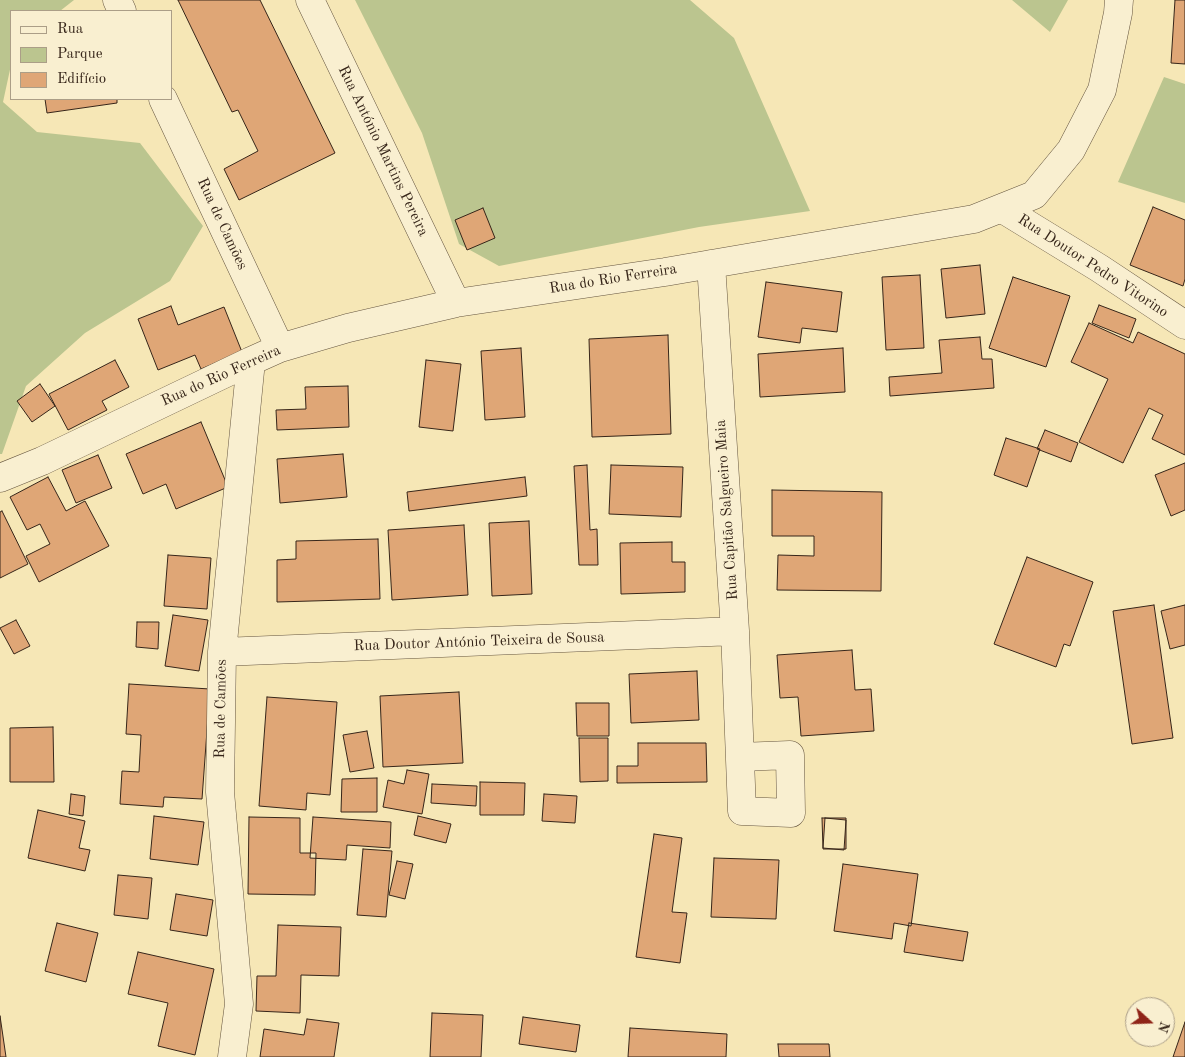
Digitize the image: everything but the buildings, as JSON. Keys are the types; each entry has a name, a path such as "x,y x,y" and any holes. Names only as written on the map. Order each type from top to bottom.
{"street":[{"name":"Rua António Martins Pereira","path":"310,0 456,303"},
{"name":"Rua do Rio Ferreira","path":"0,478 42,461 280,348 348,328 456,303 711,264 974,219 1034,195 1071,150 1102,90 1119,0"},
{"name":"Rua de Camões","path":"163,100 280,348"},
{"name":"Rua Doutor Pedro Vitorino","path":"1001,208 1099,268 1185,325"},
{"name":"Rua Capitão Salgueiro Maia","path":"711,264 735,631 740,757"},
{"name":"Rua de Camões","path":"232,1057 239,1004 220,792 222,652 251,361"},
{"name":"Rua Doutor António Teixeira de Sousa","path":"222,652 735,631"}],"green space":[{"path":"0,0 74,0 61,10 10,10 10,70 3,102 37,132 140,143 203,226 170,281 85,333 26,386 2,454 0,454"},
{"path":"355,0 690,0 734,38 810,211 699,227 499,266 459,244 422,133"},
{"path":"1012,0 1068,0 1050,32"},
{"path":"1164,77 1185,84 1185,203 1118,182"}]}
